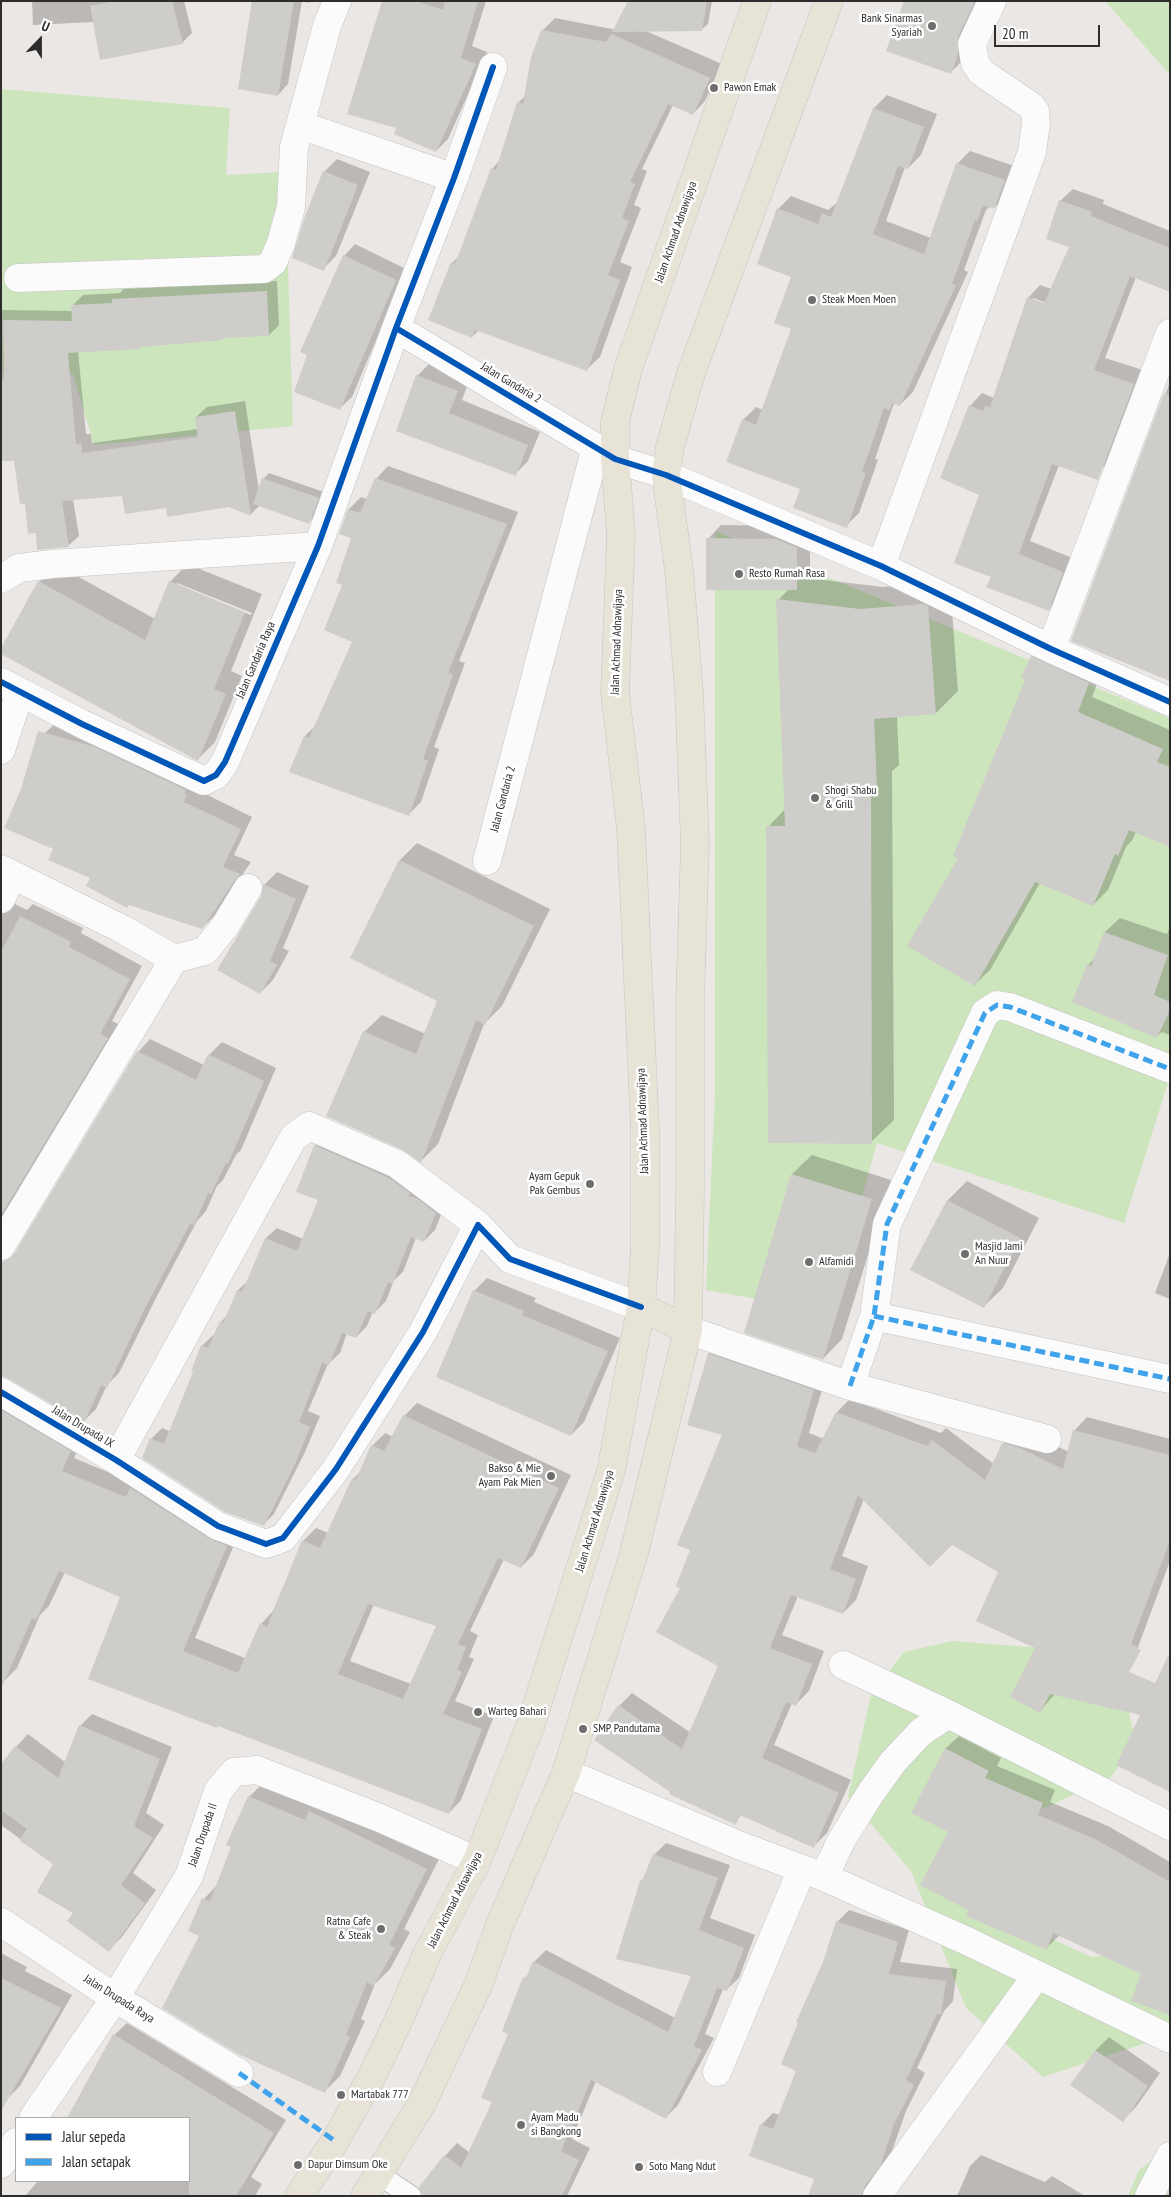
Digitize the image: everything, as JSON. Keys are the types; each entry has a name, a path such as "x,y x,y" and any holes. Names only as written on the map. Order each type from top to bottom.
{"main road":[{"name":"Jalan Achmad Adnawijaya","path":"299,2196 335,2141 372,2076 427,1954 477,1861 531,1724 611,1470 641,1307 645,1247 645,1130 631,828 615,693 621,534 606,453 628,369 757,1"},
{"path":"371,2185 422,2103 466,2013 478,1986 500,1924 566,1773 634,1553 688,1330 690,1002 695,843 689,691 679,570 666,475 670,447 691,373 829,1"},
{"path":"641,1307 688,1330"}],"street":[{"path":"18,278 264,269 273,262 281,243 290,207 294,147 326,26 337,1"},
{"path":"881,566 1032,152 1036,123 1035,110 981,72 975,64 972,44 992,1"},
{"name":"Jalan Gandaria Raya","path":"11,687 82,724 204,781 216,775 224,762 318,546 396,328 454,178 493,67"},
{"path":"300,125 454,178"},
{"name":"Jalan Gandaria 2","path":"396,328 606,453 487,861"},
{"path":"1051,649 1170,333"},
{"path":"606,453 666,475 881,566 1051,649 1170,702"},
{"path":"1,579 19,568 53,564 318,546"},
{"path":"1,750 11,687"},
{"path":"5,881 122,928 174,959"},
{"path":"1,1246 14,1228 174,959 205,951 226,926 248,888"},
{"path":"850,1386 874,1316 888,1224 985,1013 997,1005 1010,1007 1170,1069"},
{"path":"116,1460 294,1138 309,1126 397,1164 478,1225 510,1259 641,1307"},
{"name":"Jalan Drupada IX","path":"1,1392 116,1460 218,1526 266,1544 283,1538 336,1469 424,1332 478,1225"},
{"path":"874,1316 1170,1379"},
{"path":"688,1330 850,1386 1047,1440"},
{"path":"843,1665 948,1714 1170,1826"},
{"path":"717,2072 813,1873 841,1841 870,1794 893,1762 921,1732 948,1714"},
{"name":"Jalan Drupada II","path":"34,2117 115,1998 189,1876 218,1791 234,1772 257,1770 380,1818 477,1861"},
{"path":"566,1773 813,1873 967,1941 1170,2039"},
{"name":"Jalan Drupada Raya","path":"1,1922 115,1998 239,2073"},
{"path":"877,2196 1037,1976"},
{"path":"1,2164 15,2143"},
{"path":"1149,2196 1170,2156"}],"lane":[{"path":"371,2185 411,2196"}],"green space":[{"path":"1105,1 1170,1 1170,75"},
{"path":"1,89 230,108 226,175 285,172 293,426 94,445 73,374 1,373"},
{"path":"715,531 1170,718 1170,1076 1124,1223 877,1143 830,1312 706,1290 715,1093"},
{"path":"952,1641 1054,1649 1127,1704 1136,1743 1110,1778 985,1835 1048,1937 1091,1957 1170,1951 1170,2038 1167,2036 1043,2077 966,2008 911,1871 848,1797 871,1695 904,1652"},
{"path":"1170,2146 1170,2196 1128,2196 1139,2170"}],"building":[{"path":"114,1 172,1 183,44 100,60 90,6"},
{"path":"252,1 294,1 278,96 238,89"},
{"path":"382,1 416,1 443,10 445,1 478,1 461,58 476,64 436,152 394,134 396,128 347,114"},
{"path":"628,1 707,1 702,31 612,32"},
{"name":"Bank Sinarmas Syariah","path":"904,1 975,1 958,37 958,54 951,74 886,51"},
{"path":"541,30 606,42 611,34 710,78 693,115 668,104 630,182 635,184 622,218 629,221 608,275 620,280 587,371 475,330 472,338 428,320 451,262 455,264 491,168 496,170 517,102 523,104 531,57"},
{"path":"873,108 924,127 908,169 898,166 873,234 924,254 956,163 1005,180 994,209 983,205 977,221 975,220 952,284 956,285 900,406 892,403 890,410 884,408 862,472 866,473 847,528 793,508 800,489 726,462 742,419 756,425 791,329 774,323 791,277 757,264 777,208 818,224 822,213 831,217"},
{"path":"323,171 358,185 324,271 292,258 305,216"},
{"path":"1059,200 1092,212 1091,216 1170,248 1170,292 1130,276 1094,370 1134,384 1098,480 1052,464 1019,554 1063,572 1049,611 986,587 991,577 954,563 979,495 940,478 969,405 983,411 985,406 990,407 1027,297 1044,303 1069,247 1046,239"},
{"path":"343,255 396,280 340,410 294,392 307,355 300,352"},
{"path":"267,291 269,336 223,338 223,340 141,347 141,349 68,353 76,444 81,443 82,453 198,437 195,417 235,411 251,516 229,507 167,517 166,508 125,514 122,496 62,501 69,547 37,550 36,533 28,534 25,504 20,504 14,461 1,461 1,380 4,380 3,320 72,321 71,305 112,303 112,299"},
{"path":"416,375 458,391 449,413 528,445 516,476 396,431"},
{"path":"1164,393 1170,395 1170,681 1071,641"},
{"path":"262,478 319,498 309,524 253,504"},
{"path":"375,478 507,524 448,673 453,675 423,759 428,761 409,816 289,772 304,736 309,738 352,642 324,630 342,585 336,583 351,538 339,534 348,509 360,513"},
{"path":"706,538 776,539 797,548 797,590 706,590"},
{"path":"38,581 145,640 169,581 245,612 214,689 226,694 198,761 1,654 1,648"},
{"path":"776,599 860,609 923,604 928,606 936,714 874,719 877,788 871,788 872,1144 768,1143 766,826 785,826"},
{"path":"1031,656 1089,683 1078,712 1163,749 1157,762 1170,767 1170,847 1129,830 1118,856 1115,854 1093,906 1035,882 975,986 907,946 958,858 953,856 1025,680 1021,678"},
{"path":"38,731 95,747 186,790 184,793 187,794 184,802 241,829 223,867 240,874 202,929 129,905 127,908 86,886 90,878 48,860 53,849 4,828 21,789"},
{"path":"399,860 534,926 485,1025 476,1020 421,1163 403,1150 326,1116 363,1031 416,1054 437,1001 350,958"},
{"path":"263,884 296,899 270,961 277,965 260,994 217,970 261,896"},
{"path":"20,916 71,942 69,947 130,979 100,1034 108,1038 1,1215 1,952"},
{"path":"1104,932 1168,955 1154,995 1170,1002 1170,1010 1157,1038 1072,1002 1087,964 1091,966"},
{"path":"137,1051 196,1080 208,1054 264,1081 228,1164 226,1163 211,1194 208,1193 194,1225 190,1224 144,1310 107,1388 101,1385 84,1423 1,1376 1,1262 9,1259 14,1254"},
{"path":"314,1145 389,1178 410,1193 408,1196 418,1199 436,1213 424,1242 411,1237 392,1284 388,1282 375,1314 368,1311 356,1338 342,1333 329,1365 322,1363 299,1422 310,1427 295,1464 264,1526 225,1512 142,1458 150,1438 164,1444 193,1372 191,1371 201,1345 208,1348 220,1321 223,1323 237,1290 242,1292 265,1238 297,1251 318,1200 296,1192"},
{"name":"Alfamidi","path":"791,1174 872,1199 823,1360 744,1333"},
{"name":"Masjid Jami An Nuur","path":"947,1200 1020,1238 984,1308 910,1270"},
{"path":"473,1290 524,1311 522,1315 608,1351 571,1436 436,1377"},
{"path":"708,1353 814,1390 797,1446 815,1453 836,1412 927,1446 932,1440 985,1480 1002,1443 1020,1448 1063,1469 1073,1430 1170,1455 1170,1541 1131,1644 1141,1650 1129,1672 1155,1683 1170,1652 1170,1792 1116,1765 1140,1715 1050,1694 1040,1713 1010,1697 1035,1648 976,1621 998,1572 952,1545 930,1567 858,1495 830,1569 856,1579 843,1614 791,1595 770,1648 812,1664 796,1706 786,1702 762,1758 839,1793 814,1848 740,1815 736,1825 669,1794 670,1792 594,1740 618,1705 682,1749 718,1666 656,1632 680,1588 676,1586 690,1550 677,1545 722,1435 687,1425"},
{"path":"1,1410 71,1451 62,1471 126,1497 130,1488 210,1539 227,1546 183,1651 238,1673 260,1623 267,1627 302,1540 320,1548 352,1478 356,1480 371,1445 384,1451 403,1415 559,1488 521,1568 498,1558 458,1644 466,1647 457,1670 462,1672 443,1714 482,1729 449,1814 218,1726 217,1728 88,1679 120,1597 59,1571 36,1620 32,1618 1,1689","holes":["368,1604 436,1626 403,1699 338,1674"]},
{"path":"79,1725 160,1759 134,1826 153,1838 121,1885 145,1903 109,1952 67,1921 73,1913 37,1892 53,1864 19,1840 27,1829 1,1810 1,1764 15,1746 58,1778"},
{"path":"945,1748 989,1771 985,1778 1043,1803 1038,1815 1095,1839 1170,1882 1170,2015 1131,2001 1141,1974 1053,1933 1047,1950 966,1916 968,1910 920,1885 948,1832 911,1813"},
{"path":"248,1796 305,1820 309,1811 427,1869 389,1945 395,1948 374,1986 367,1982 346,2035 350,2037 325,2093 238,2054 162,2008 199,1936 188,1931 202,1898 210,1901 231,1847 226,1845"},
{"path":"653,1854 718,1878 699,1930 744,1948 727,1991 717,1988 694,2046 702,2050 666,2119 591,2080 561,2151 579,2160 562,2196 423,2196 419,2187 444,2155 461,2168 492,2102 481,2098 508,2034 502,2031 523,1977 526,1978 533,1961 668,2032 691,1976 616,1959 640,1881 642,1881"},
{"path":"836,1921 898,1942 889,1974 946,1981 941,2015 937,2014 906,2080 914,2085 894,2124 881,2164 864,2187 862,2196 808,2196 814,2179 749,2156 760,2124 773,2129 796,2071 781,2064 798,2023 796,2022 823,1962"},
{"path":"1,1978 61,2008 1,2111"},
{"path":"113,2034 274,2133 236,2196 189,2196 190,2117 68,2117"},
{"path":"1095,2050 1148,2086 1123,2122 1070,2085"}],"marked path":[{"path":"850,1386 874,1316 887,1224 985,1013 997,1005 1010,1007 1170,1069"},
{"path":"874,1316 1170,1379"},
{"path":"239,2073 335,2141"}],"cycle path":[{"path":"1,682 82,724 204,781 216,775 225,762 318,546 396,328 454,178 493,67"},
{"path":"396,328 615,459 666,475 881,566 1051,649 1170,702"},
{"path":"1,1392 116,1460 218,1526 266,1544 283,1538 336,1469 423,1332 478,1225 510,1259 641,1307"}],"place":[{"name":"Bank Sinarmas Syariah","path":"932,26"},
{"name":"Pawon Emak","path":"714,88"},
{"name":"Steak Moen Moen","path":"812,300"},
{"name":"Resto Rumah Rasa","path":"739,574"},
{"name":"Shogi Shabu & Grill","path":"815,798"},
{"name":"Ayam Gepuk Pak Gembus","path":"590,1184"},
{"name":"Masjid Jami An Nuur","path":"965,1254"},
{"name":"Alfamidi","path":"809,1262"},
{"name":"Bakso & Mie Ayam Pak Mien","path":"551,1476"},
{"name":"Warteg Bahari","path":"478,1712"},
{"name":"SMP Pandutama","path":"583,1729"},
{"name":"Ratna Cafe & Steak","path":"381,1929"},
{"name":"Martabak 777","path":"341,2095"},
{"name":"Ayam Madu si Bangkong","path":"521,2125"},
{"name":"Dapur Dimsum Oke","path":"298,2165"},
{"name":"Soto Mang Ndut","path":"639,2167"}]}
